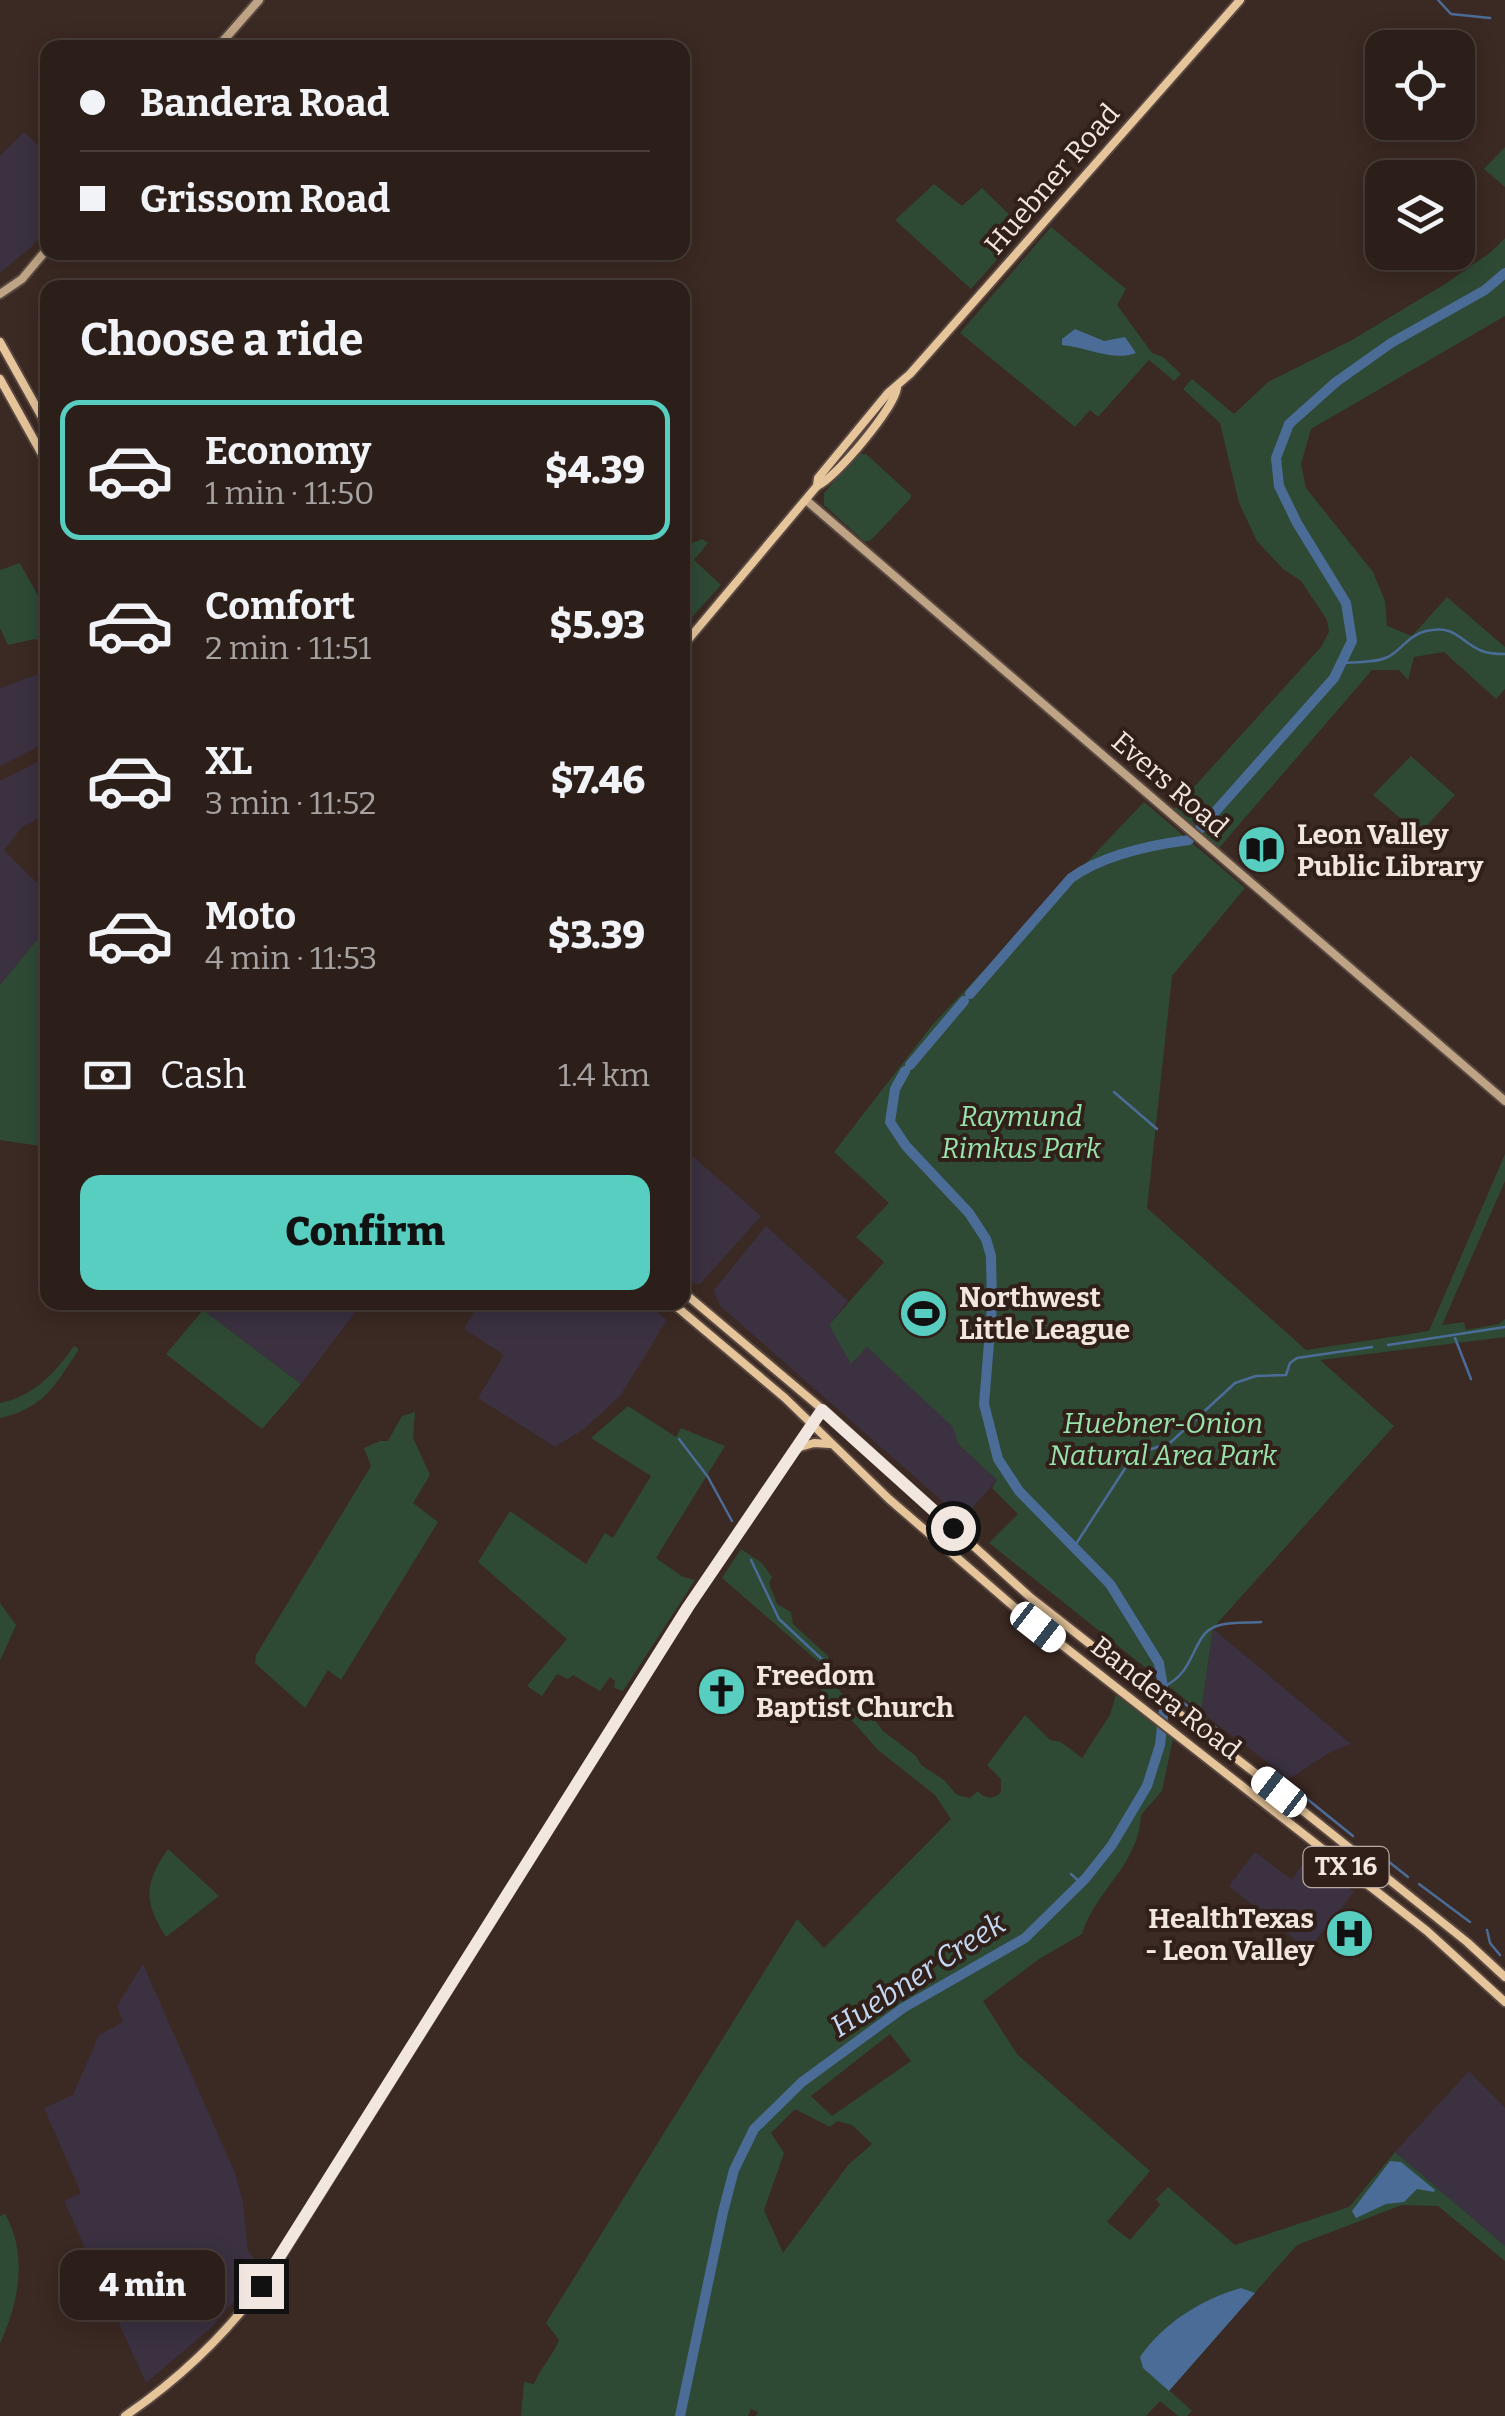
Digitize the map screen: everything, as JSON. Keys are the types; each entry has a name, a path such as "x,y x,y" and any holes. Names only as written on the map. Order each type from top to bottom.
{"main road":[{"path":"225,40 258,0"},
{"name":"Huebner Road","path":"690,638 817,486 825,483 859,444 896,398 897,388 1240,0"},
{"path":"0,294 22,279 40,258"},
{"path":"0,342 40,414"},
{"path":"0,379 40,451"},
{"name":"Evers Road","path":"806,500 1505,1101"},
{"name":"Bandera Road","path":"690,1298 822,1410 1031,1598 1467,1942 1505,1977"},
{"name":"Bandera Road","path":"680,1310 812,1424 979,1578 1428,1930 1505,2002"},
{"path":"124,2416 167,2386 208,2349 261,2286 688,1607 822,1410"},
{"path":"796,1449 814,1443 833,1444"}],"shaded area":[{"path":"24,132 40,147 40,235 0,273 0,156"},
{"path":"40,674 40,746 0,766 0,688"},
{"path":"40,761 40,818 22,827 4,850 40,886 40,936 0,985 0,781"},
{"path":"690,1154 761,1216 700,1284 690,1280"},
{"path":"766,1226 848,1301 829,1325 852,1363 867,1347 954,1427 958,1444 997,1480 963,1519 720,1306 714,1290"},
{"path":"203,1310 357,1310 301,1384"},
{"path":"476,1310 654,1310 667,1320 620,1396 584,1429 555,1447 478,1398 504,1355 464,1329"},
{"path":"1213,1628 1351,1744 1289,1779 1201,1712"},
{"path":"1255,1852 1292,1880 1308,1855 1354,1892 1308,1950 1229,1886"},
{"path":"143,1964 235,2173 248,2251 262,2268 211,2328 146,2383 64,2201 81,2193 44,2108 73,2095 99,2035 123,2022 117,2006"},
{"path":"1469,2071 1505,2108 1505,2246 1395,2152"}],"green space":[{"path":"1505,147 1505,187 1484,169"},
{"path":"934,184 962,206 982,188 1024,229 971,289 895,220"},
{"path":"1051,227 1126,289 1117,305 1152,353 1163,357 1181,374 1174,381 1149,360 1098,417 1090,410 1075,427 960,333"},
{"path":"1505,238 1505,316 1311,429 1301,464 1306,488 1373,572 1385,601 1387,626 1412,636 1447,597 1505,647 1505,689 1496,699 1444,652 1414,657 1408,680 1399,670 1372,670 1219,848 1174,809 1321,647 1329,632 1327,620 1301,581 1283,569 1257,541 1239,503 1220,423 1183,389 1192,379 1234,414 1268,382 1352,340 1465,270 1475,270 1475,263"},
{"path":"858,454 866,454 911,495 865,542 824,505 824,493"},
{"path":"702,539 708,543 694,560 721,585 690,619 690,544"},
{"path":"20,563 40,595 40,641 8,645 0,628 0,570"},
{"path":"1411,756 1455,795 1419,834 1373,795"},
{"path":"1144,802 1245,888 1172,976 1147,1208 1306,1350 1429,1331 1505,1154 1505,1181 1442,1325 1464,1322 1466,1330 1499,1324 1505,1319 1505,1337 1320,1360 1394,1426 1213,1628 1201,1712 989,1543 1018,1514 992,1488 997,1480 958,1444 953,1427 867,1347 851,1364 829,1325 884,1262 856,1237 889,1203 834,1152 933,1024"},
{"path":"40,936 40,1146 0,1140 0,985"},
{"path":"203,1310 301,1384 262,1429 166,1354"},
{"path":"74,1346 79,1349 47,1393 28,1408 0,1418 0,1403 43,1382"},
{"path":"628,1406 676,1437 681,1428 725,1446 656,1558 683,1577 695,1580 623,1691 614,1688 615,1681 610,1677 600,1691 573,1675 568,1679 557,1674 542,1696 527,1686 567,1639 478,1562 510,1511 586,1564 605,1533 613,1538 651,1476 591,1438"},
{"path":"415,1412 413,1438 430,1475 413,1503 438,1522 341,1680 328,1670 305,1708 255,1663 256,1655 371,1466 364,1448 388,1441 402,1416"},
{"path":"741,1549 762,1563 772,1577 769,1583 777,1604 791,1612 793,1624 828,1656 840,1692 872,1716 883,1731 957,1795 970,1798 978,1791 992,1797 1001,1792 1001,1779 987,1765 1025,1715 1050,1740 1061,1742 1082,1758 1110,1715 1116,1695 1173,1739 1162,1791 1141,1815 1133,1848 1088,1918 1082,1934 1039,1959 983,2001 1017,2054 1150,2171 1107,2222 1130,2240 1160,2205 1156,2199 1168,2187 1235,2245 1349,2207 1395,2152 1505,2246 1505,2261 1438,2206 1402,2205 1297,2245 1169,2390 1192,2411 1187,2416 1178,2416 1160,2401 1146,2416 756,2416 758,2412 751,2409 748,2416 521,2416 524,2382 534,2384 559,2340 546,2323 797,1919 824,1948 951,1819 935,1795 878,1750 848,1716 824,1700 819,1683 828,1670 722,1578","holes":["890,2034 911,2061 832,2116 811,2096","795,2109 830,2127 837,2121 852,2125 872,2144 848,2165 783,2253 764,2210 784,2153 771,2133"]},
{"path":"0,1603 16,1625 0,1661"},
{"path":"168,1849 219,1896 166,1937 153,1913 149,1893 154,1872"},
{"path":"5,2214 19,2262 16,2295 0,2343 0,2216"}],"water":[{"path":"1075,329 1104,341 1125,337 1136,353 1109,355 1062,345 1062,339"},
{"path":"1390,2161 1401,2162 1434,2192 1417,2189 1404,2202 1386,2204 1356,2218 1352,2211"},
{"path":"1241,2288 1255,2293 1169,2391 1143,2368 1140,2357 1172,2323 1198,2306"}],"waterway":[{"path":"1438,0 1451,14 1490,18"},
{"name":"Huebner Creek","path":"1199,830 1334,678 1352,641 1346,603 1279,486 1276,458 1289,424 1336,382 1391,343 1485,290 1505,273"},
{"path":"1341,663 1383,659 1414,636 1436,629 1451,632 1485,652 1505,654"},
{"name":"Huebner Creek","path":"970,994 1071,878 1127,852 1189,840"},
{"name":"Huebner Creek","path":"910,1065 964,1001"},
{"name":"Huebner Creek","path":"680,2416 723,2212 734,2170 754,2129 802,2082 903,2008 1025,1938 1085,1879 1112,1845 1147,1786 1160,1745 1165,1699 1159,1663 1110,1584 1019,1491 998,1459 984,1404 992,1306 991,1256 986,1239 969,1213 906,1146 890,1122 895,1089 905,1071"},
{"path":"1114,1092 1157,1129"},
{"path":"1388,1345 1505,1327"},
{"path":"1455,1338 1471,1379"},
{"path":"1074,1547 1126,1467 1149,1450 1171,1442 1235,1383 1256,1376 1286,1375 1290,1363 1297,1358 1372,1347"},
{"path":"679,1439 708,1477 732,1521"},
{"path":"751,1560 779,1619 826,1663 829,1677"},
{"path":"1216,1728 1163,1687 1183,1672 1210,1629 1261,1622"},
{"path":"1301,1794 1353,1836"},
{"path":"1374,1850 1408,1877"},
{"path":"1071,1874 1081,1883"},
{"path":"1419,1884 1470,1922"},
{"path":"1487,1930 1490,1943 1500,1955"}],"place":[{"name":"Leon Valley Public Library","path":"1262,850"},
{"name":"Northwest Little League","path":"924,1313"},
{"name":"Freedom Baptist Church","path":"721,1691"},
{"name":"HealthTexas - Leon Valley","path":"1349,1934"}],"route":[{"path":"261,2286 688,1607 822,1410 953,1528"}],"park label":[{"name":"Raymund Rimkus Park","path":"1021,1132"},
{"name":"Huebner-Onion Natural Area Park","path":"1163,1439"}]}
